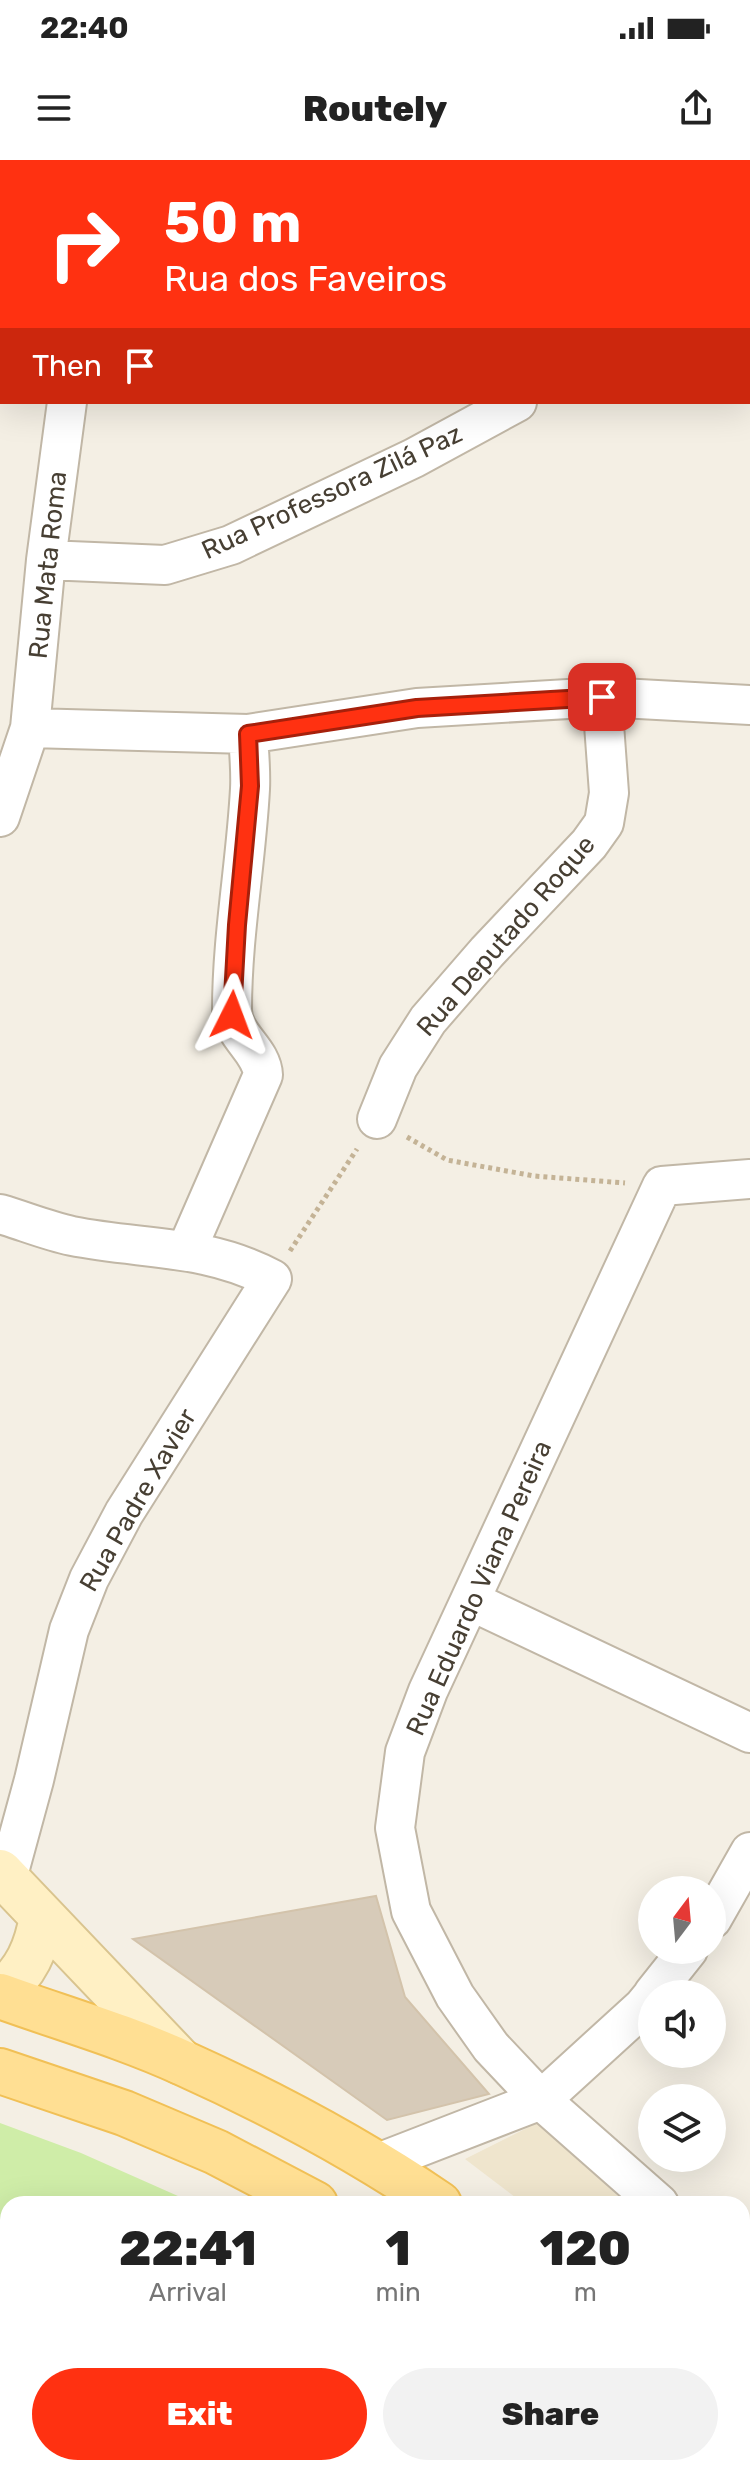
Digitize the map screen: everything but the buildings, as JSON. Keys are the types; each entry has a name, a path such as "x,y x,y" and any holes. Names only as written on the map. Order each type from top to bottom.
{"main road":[{"path":"3,1875 181,2062"},
{"path":"42,1916 39,1939 30,1961 16,1980 0,1994 181,2062 288,2114 378,2163 427,2196"},
{"path":"0,2071 124,2113 216,2152 300,2196"}],"street":[{"name":"Rua Mata Roma","path":"0,817 30,728 46,560 67,404"},
{"name":"Rua Professora Zilá Paz","path":"46,560 165,565 231,545 414,458 513,404"},
{"path":"30,728 248,734 417,708 602,697 750,705"},
{"name":"Rua Deputado Roque","path":"377,1119 398,1067 428,1020 589,844 604,823 609,793 602,697"},
{"path":"187,1249 263,1075 263,1064 240,1033 232,1015 250,786 248,734"},
{"path":"662,1186 750,1179"},
{"name":"Rua Eduardo Viana Pereira","path":"650,2196 541,2100 491,2047 455,1996 411,1911 395,1828 405,1752 428,1691 662,1186"},
{"path":"0,1214 69,1235 149,1248 187,1249 247,1265 272,1279"},
{"name":"Rua Padre Xavier","path":"3,1875 34,1780 69,1630 89,1579 124,1513 272,1279"},
{"path":"471,1601 750,1733"},
{"path":"726,1894 750,1852"},
{"path":"665,1980 677,1964"},
{"path":"378,2163 541,2100 638,2012"}],"path":[{"path":"272,1279 377,1119 447,1160 534,1176 662,1186"}],"shaded area":[{"path":"537,2123 618,2196 514,2196 465,2159"}],"green space":[{"path":"0,2123 81,2153 178,2196 0,2196"}],"route":[{"path":"232,1015 250,786 248,734 417,708 602,697"}]}
